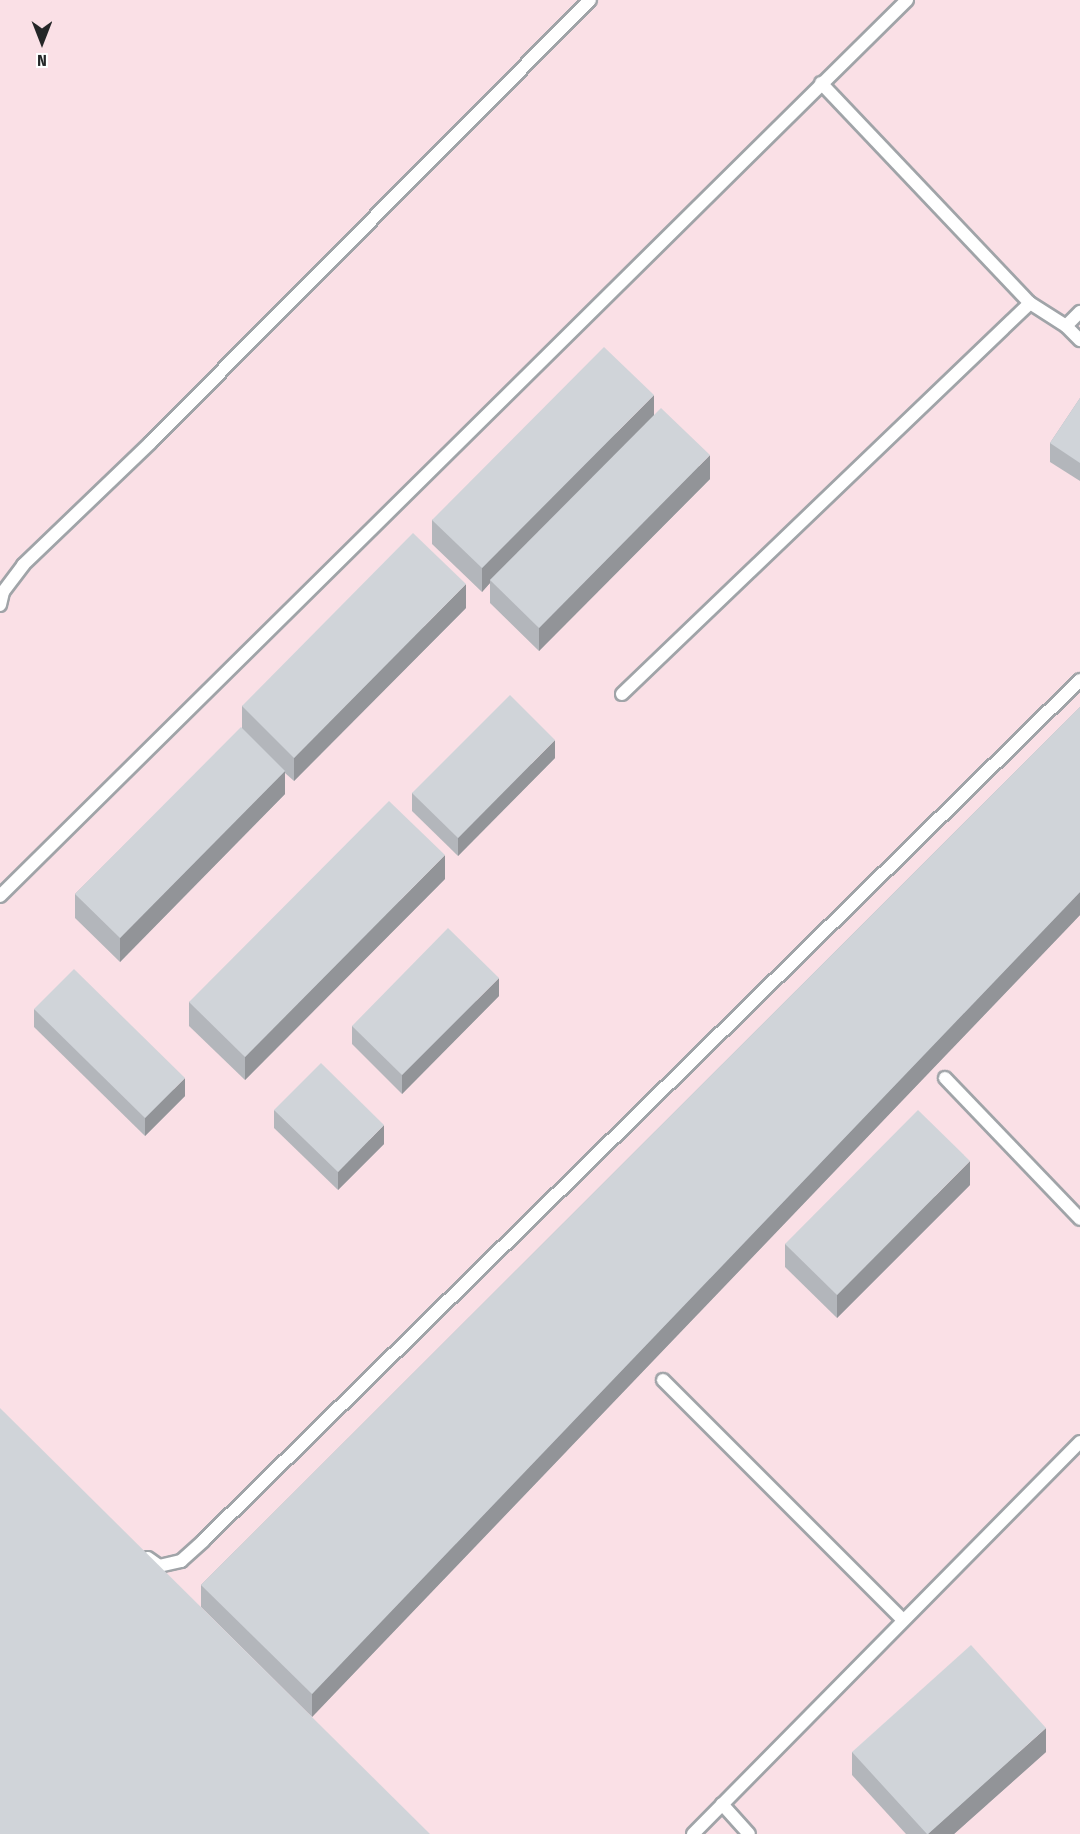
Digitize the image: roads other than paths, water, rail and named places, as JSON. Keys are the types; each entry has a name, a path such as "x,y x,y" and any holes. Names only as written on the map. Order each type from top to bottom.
{"lane":[{"path":"0,605 3,592 23,565 150,443 590,0"},
{"path":"0,896 907,0"},
{"path":"821,83 1030,303 1066,326 1080,340"},
{"path":"622,694 1030,303"},
{"path":"1066,326 1080,312"},
{"path":"140,1552 159,1566 181,1560 203,1540 1080,680"},
{"path":"945,1078 1080,1219"},
{"path":"663,1380 902,1619"},
{"path":"693,1834 902,1619 1080,1442"},
{"path":"722,1804 749,1834"}]}
